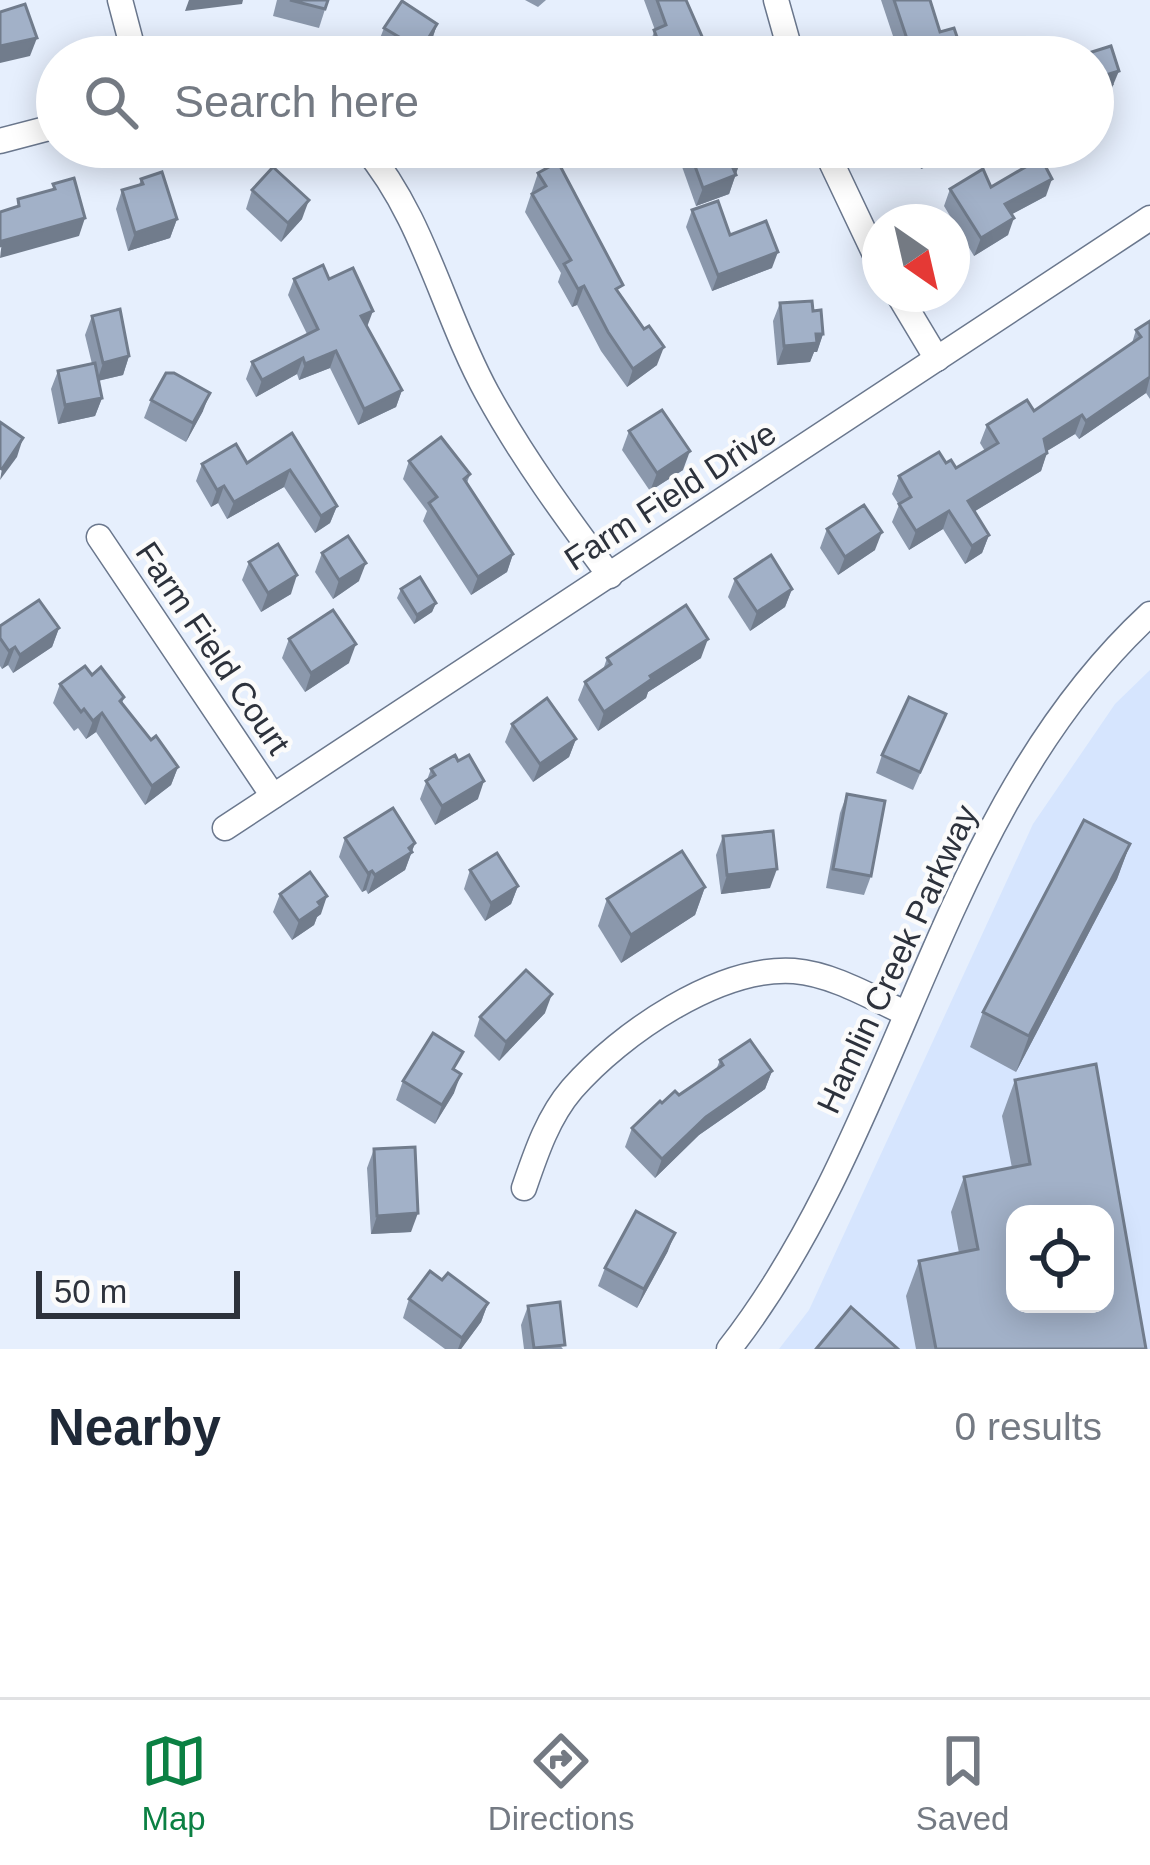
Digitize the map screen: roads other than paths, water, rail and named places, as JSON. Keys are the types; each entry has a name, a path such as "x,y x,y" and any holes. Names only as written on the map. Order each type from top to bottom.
{"street":[{"path":"120,0 129,36"},
{"path":"776,0 786,36"},
{"path":"0,141 36,132"},
{"path":"379,168 400,198 487,393 610,576"},
{"path":"834,168 862,227"},
{"name":"Farm Field Drive","path":"226,828 1150,218"},
{"path":"909,312 937,359"},
{"name":"Farm Field Court","path":"99,537 273,796"},
{"name":"Hamlin Creek Parkway","path":"729,1349 776,1283 815,1215 956,900 1036,750 1091,674 1150,614"},
{"path":"524,1187 542,1136 570,1090 608,1055 712,985 753,971 799,971 839,982 905,1013"}]}
